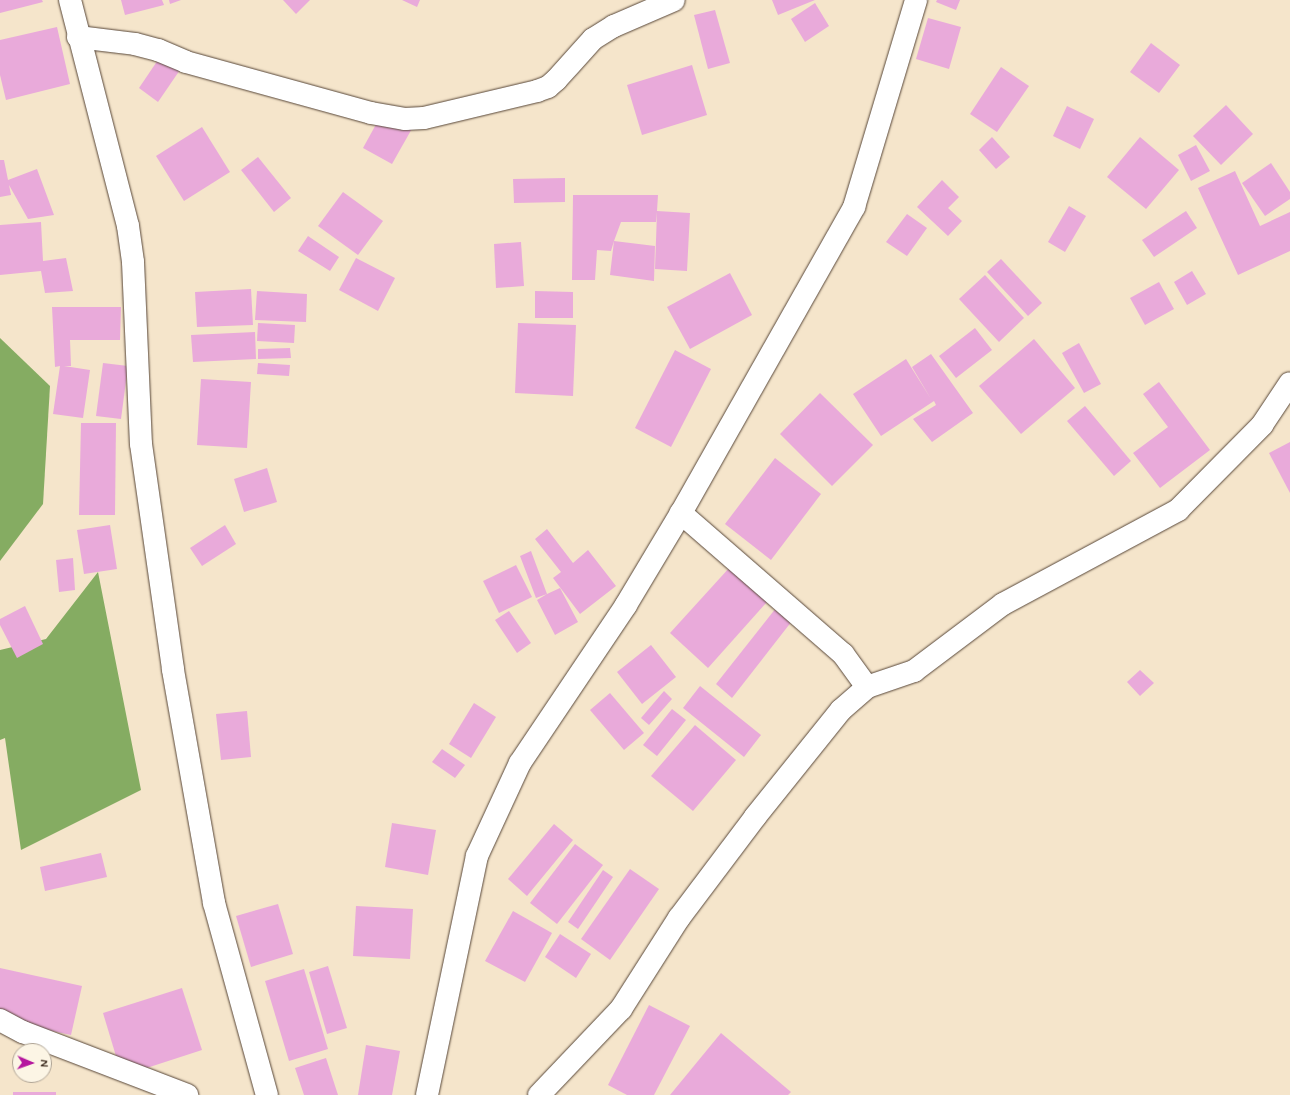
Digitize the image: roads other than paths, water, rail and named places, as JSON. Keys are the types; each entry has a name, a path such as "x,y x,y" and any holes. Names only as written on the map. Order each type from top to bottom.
{"street":[{"path":"70,0 78,37 128,226 133,262 141,444 178,701 214,903 267,1095"},
{"path":"78,37 135,44 158,50 186,62 371,113 405,119 424,118 537,91 548,87 593,39 614,26 674,0"},
{"path":"427,1095 477,856 520,763 626,605 681,513 854,207 916,0"},
{"path":"539,1095 621,1009 679,918 755,816 841,710 866,687 914,671 1003,604 1178,510 1262,425 1290,383"},
{"path":"681,513 843,654 866,687"},
{"path":"0,1020 23,1032 187,1095"}]}
